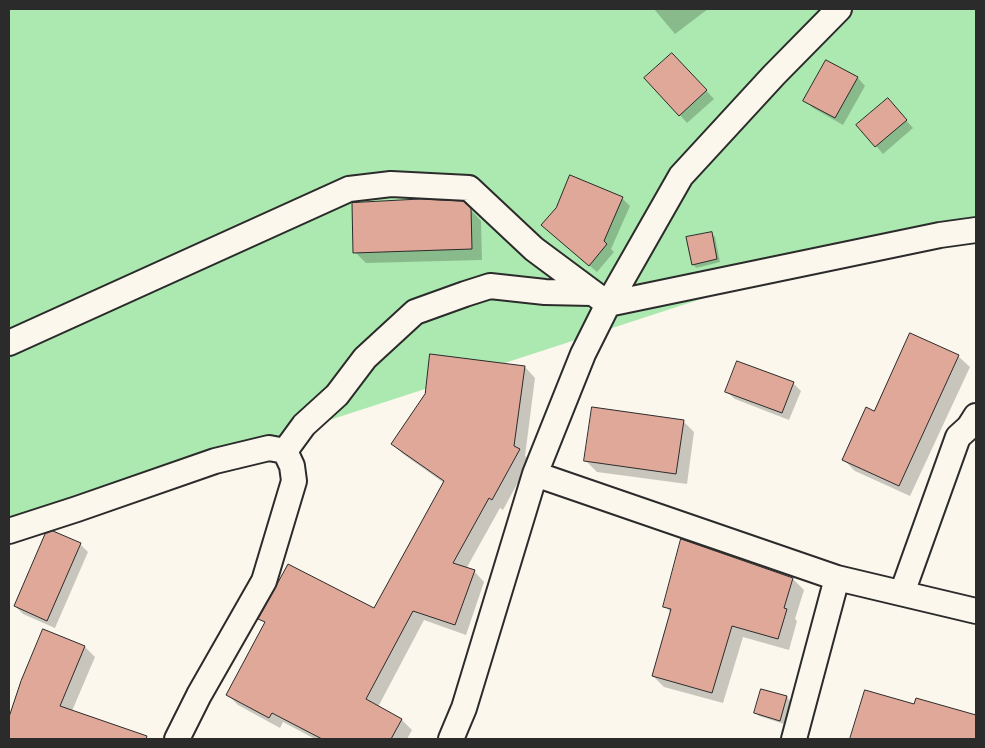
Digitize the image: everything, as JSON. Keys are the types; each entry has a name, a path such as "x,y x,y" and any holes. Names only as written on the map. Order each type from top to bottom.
{"street":[{"path":"451,739 464,708 535,474 583,354 600,298 682,176 774,75 839,9"},
{"path":"9,343 349,190 391,184 469,188 534,249 600,298"},
{"path":"284,451 304,425 338,395 365,358 415,312 490,286 600,298 976,230"},
{"path":"902,592 958,437 969,427 976,416"},
{"path":"9,531 215,461 269,448 284,451"},
{"path":"177,739 199,695 264,580 294,481 292,466 284,451"},
{"path":"535,474 837,578 976,611"},
{"path":"794,739 837,578"}],"green space":[{"path":"9,9 976,9 976,216 735,288 210,459 9,521"}],"building":[{"path":"672,53 707,90 679,116 644,78"},
{"path":"826,60 858,77 835,118 803,101"},
{"path":"888,98 907,120 875,147 856,125"},
{"path":"570,175 623,197 604,241 607,244 589,266 541,225 556,208"},
{"path":"421,199 463,201 471,208 472,249 353,253 352,203"},
{"path":"712,232 717,259 692,265 686,237"},
{"path":"910,333 959,355 899,486 842,460 866,407 874,411"},
{"path":"430,354 525,366 514,446 520,449 492,500 489,498 453,563 475,570 455,625 413,611 366,699 402,719 391,739 322,739 272,713 269,718 226,695 265,622 258,619 288,564 374,608 444,481 391,444 425,394"},
{"path":"737,361 794,382 782,413 725,392"},
{"path":"592,407 684,420 676,474 584,461"},
{"path":"53,531 81,543 47,621 14,606 45,534"},
{"path":"681,539 793,578 784,608 787,609 778,639 732,626 712,693 652,676 671,609 663,607"},
{"path":"43,629 85,646 60,706 147,736 146,739 9,739 9,717 21,681"},
{"path":"761,689 787,696 780,721 754,713"},
{"path":"865,690 914,704 916,698 976,715 976,739 850,739"}]}
